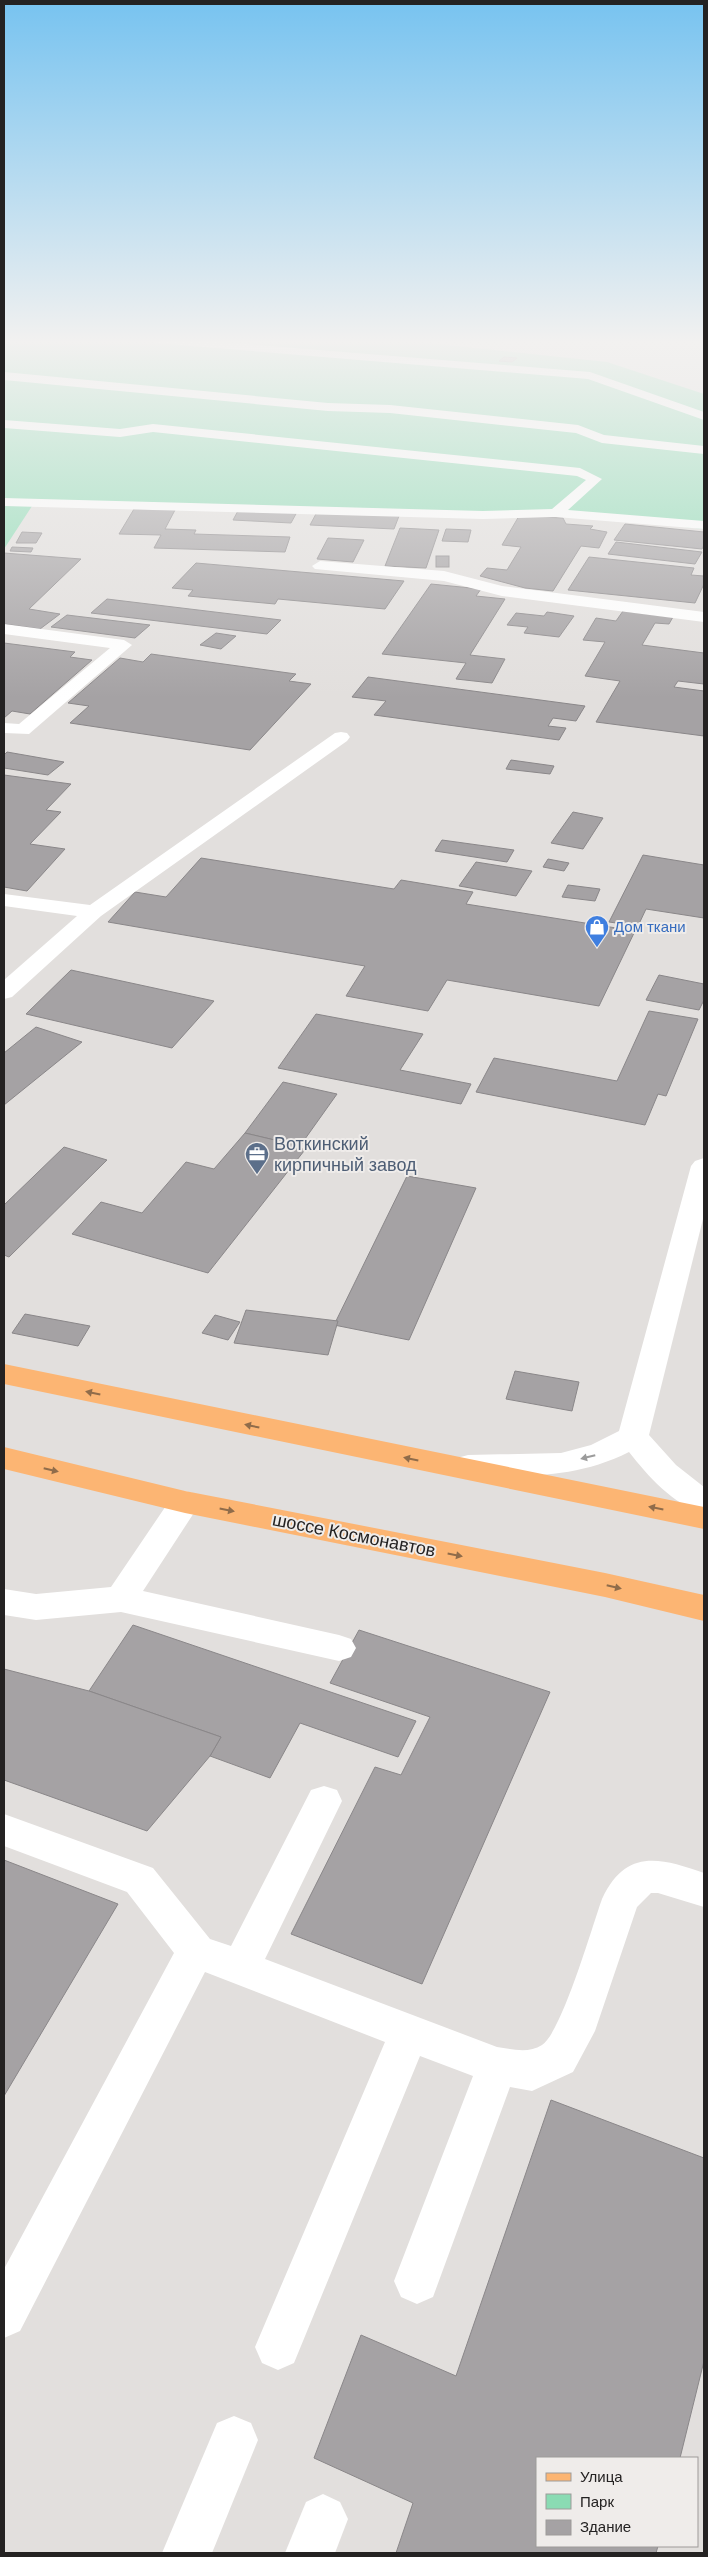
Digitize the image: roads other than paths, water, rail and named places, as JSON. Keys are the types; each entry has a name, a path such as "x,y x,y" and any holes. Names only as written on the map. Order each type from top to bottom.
{"main road":[{"path":"4,1374 704,1518"},
{"name":"шоссе Космонавтов","path":"4,1458 186,1502 605,1585 704,1608"}],"lane":[{"path":"457,459 580,472 595,479 556,513"},
{"path":"4,502 464,515 556,513 704,524"},
{"path":"320,566 444,576 502,591 704,617"},
{"path":"4,629 124,645 23,730 4,728"},
{"path":"4,992 94,912 341,737"},
{"path":"4,900 94,912"},
{"path":"449,1466 561,1464 601,1453 632,1437 704,1166"},
{"path":"632,1437 656,1467 689,1493 704,1502"},
{"path":"120,1599 186,1502"},
{"path":"4,1602 36,1607 120,1599 339,1648"},
{"path":"240,1968 324,1801"},
{"path":"4,1830 140,1880 196,1951 497,2066 532,2071 558,2058 575,2031 621,1899 630,1884 647,1875 673,1879 704,1890"},
{"path":"4,2315 196,1951"},
{"path":"278,2347 408,2033"},
{"path":"417,2281 497,2066"},
{"path":"187,2553 234,2440"}],"place":[{"name":"Дом ткани","path":"597,948"},
{"name":"Воткинский кирпичный завод","path":"257,1175"}]}
